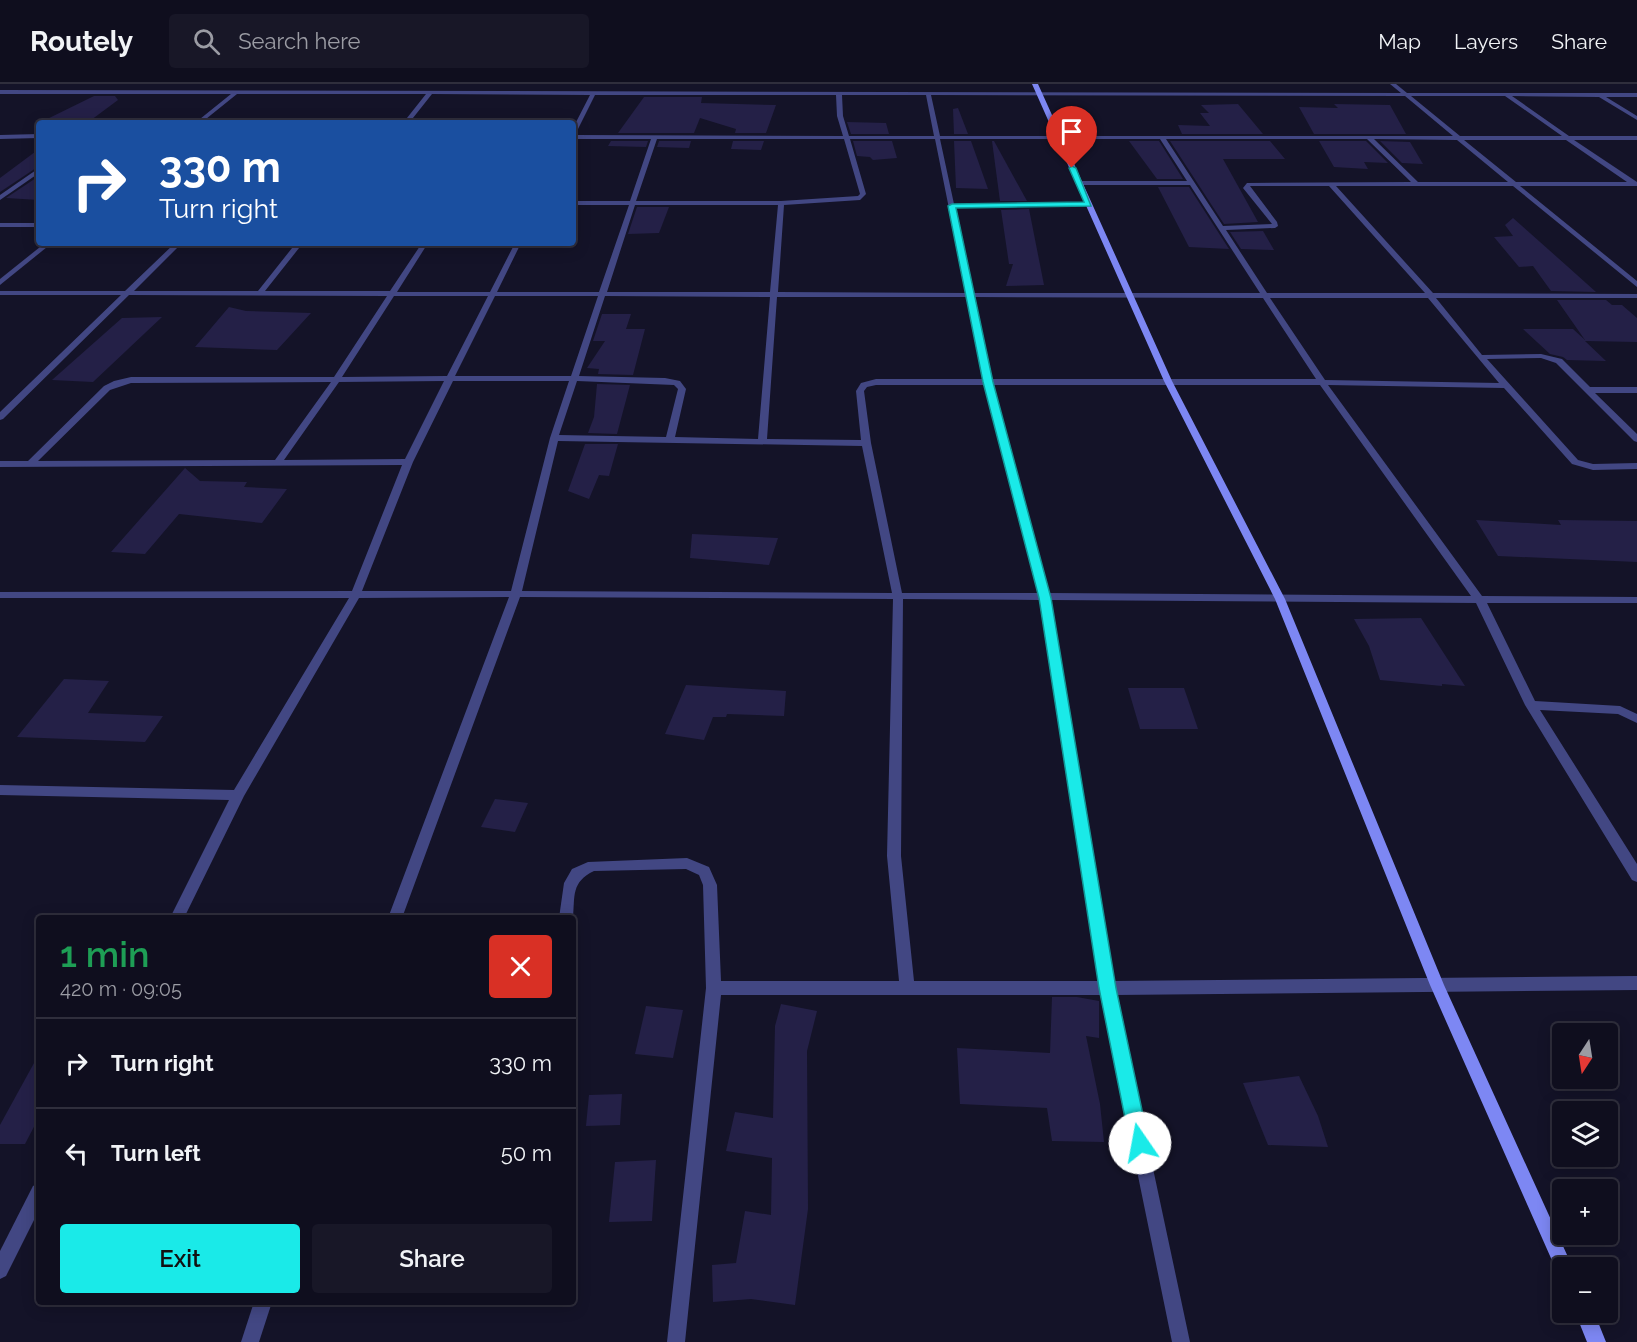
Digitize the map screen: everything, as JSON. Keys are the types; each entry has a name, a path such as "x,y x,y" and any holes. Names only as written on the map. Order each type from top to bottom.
{"street":[{"path":"286,93 296,84"},
{"path":"515,84 517,93"},
{"path":"635,94 638,84"},
{"path":"1393,84 1637,285"},
{"path":"1037,89 1168,381 1280,599 1437,985 1559,1257"},
{"path":"0,92 635,94 928,93 1037,89 1406,95 1637,95"},
{"path":"202,120 235,93"},
{"path":"408,120 430,93"},
{"path":"576,129 593,93"},
{"path":"576,202 781,204 851,200 863,195 848,137 840,116 839,93"},
{"path":"928,93 988,382 1045,598 1107,988 1181,1342"},
{"path":"1505,94 1636,185"},
{"path":"1599,95 1637,118"},
{"path":"576,135 737,138 1637,138"},
{"path":"0,136 36,136"},
{"path":"0,142 8,136"},
{"path":"395,915 516,594 554,438 655,136"},
{"path":"1162,138 1322,382 1480,600 1531,705 1637,876"},
{"path":"1369,138 1416,184"},
{"path":"0,198 36,172"},
{"path":"24,181 36,181"},
{"path":"1079,183 1193,183"},
{"path":"1331,184 1430,295 1480,357 1575,462 1593,466 1637,466"},
{"path":"1223,228 1275,226 1275,223 1246,188 1247,185 1636,185"},
{"path":"0,187 16,187"},
{"path":"762,441 781,204"},
{"path":"952,206 1089,204"},
{"path":"0,225 36,225"},
{"path":"0,283 45,246"},
{"path":"0,417 176,246"},
{"path":"260,292 298,246"},
{"path":"278,462 336,380 423,246"},
{"path":"178,915 238,795 355,596 408,462 516,246"},
{"path":"0,293 1637,296"},
{"path":"1480,357 1551,357 1589,390 1637,439"},
{"path":"30,464 107,388 117,382 130,380 573,378 677,383 682,389 670,441"},
{"path":"907,989 894,856 898,597 866,443 860,391 864,385 876,382 1168,381 1507,386"},
{"path":"1589,390 1637,390"},
{"path":"554,438 866,443"},
{"path":"0,464 408,462"},
{"path":"0,595 516,594 1637,600"},
{"path":"1531,705 1613,709 1637,719"},
{"path":"0,790 238,795"},
{"path":"566,915 569,887 577,873 593,866 687,862 704,871 710,885 714,988 676,1342"},
{"path":"714,988 1107,988 1637,983"},
{"path":"0,1270 36,1198"},
{"path":"250,1342 262,1305"},
{"path":"1589,1323 1597,1342"}],"building":[{"path":"94,96 115,96 118,100 91,120 45,120"},
{"path":"644,97 702,97 701,103 776,105 766,133 735,133 736,129 700,118 694,133 618,133"},
{"path":"1238,104 1263,134 1182,134 1178,125 1210,126 1200,113 1209,113 1201,105"},
{"path":"1334,104 1390,105 1406,134 1314,134 1299,107 1338,108"},
{"path":"958,108 968,134 954,134 953,109"},
{"path":"847,122 886,123 889,134 851,134"},
{"path":"611,141 648,141 646,147 608,146"},
{"path":"659,141 691,141 689,148 657,147"},
{"path":"733,141 764,141 761,150 731,149"},
{"path":"853,141 892,141 897,158 873,160 870,157 857,156"},
{"path":"954,141 971,141 988,189 956,188"},
{"path":"992,141 994,141 1027,201 1000,201"},
{"path":"1129,141 1159,141 1183,179 1157,179"},
{"path":"1170,141 1270,141 1285,159 1223,159 1258,222 1224,224"},
{"path":"1319,141 1366,141 1388,163 1364,162 1368,169 1334,167"},
{"path":"1380,141 1410,142 1423,164 1402,163"},
{"path":"36,151 36,168 0,192 0,178"},
{"path":"36,178 36,200 6,198"},
{"path":"1158,187 1189,187 1229,249 1189,247"},
{"path":"637,207 669,207 659,233 628,234"},
{"path":"1029,209 1044,285 1006,286 1013,264 1009,264 1001,210"},
{"path":"1513,218 1596,292 1551,291 1533,266 1519,267 1494,237 1513,236 1505,225"},
{"path":"1263,231 1274,250 1241,249 1230,232"},
{"path":"1557,300 1606,300 1612,305 1622,305 1637,318 1637,342 1585,341 1606,361 1567,360 1550,354 1523,329 1573,329 1585,340"},
{"path":"229,307 246,311 311,313 277,350 195,347"},
{"path":"602,314 631,314 626,329 645,329 633,375 598,374 599,369 587,368 605,341 593,341"},
{"path":"162,317 93,382 52,380 122,318"},
{"path":"597,384 630,385 617,434 588,433 594,417"},
{"path":"585,444 618,444 609,476 599,475 589,499 568,491"},
{"path":"185,468 200,481 247,482 244,487 287,489 262,523 179,514 145,554 111,552"},
{"path":"1476,520 1561,525 1558,520 1637,521 1637,562 1498,556"},
{"path":"692,534 778,538 769,565 690,558"},
{"path":"1421,618 1465,686 1380,680 1369,646 1354,619"},
{"path":"64,679 109,681 88,713 163,716 145,742 17,737"},
{"path":"686,685 786,691 784,716 727,714 726,717 713,717 704,740 665,734"},
{"path":"1128,688 1184,688 1198,729 1140,729"},
{"path":"495,799 528,803 515,832 481,827"},
{"path":"1052,997 1077,997 1099,1001 1099,1038 1086,1036 1100,1104 1104,1142 1052,1141 1047,1108 960,1104 957,1048 1050,1053"},
{"path":"781,1004 817,1011 807,1051 808,1209 795,1305 751,1299 713,1302 712,1265 736,1263 745,1211 771,1215 772,1158 726,1151 735,1112 773,1118 775,1026"},
{"path":"646,1006 683,1010 673,1058 635,1054"},
{"path":"36,1059 36,1123 25,1144 0,1144 0,1125"},
{"path":"1299,1076 1318,1116 1328,1147 1268,1145 1243,1083"},
{"path":"622,1094 620,1125 586,1126 589,1095"},
{"path":"656,1160 652,1221 609,1222 615,1162"}],"route":[{"path":"1072,168 1089,204 952,206 988,382 1045,598 1107,988 1140,1143"}]}
